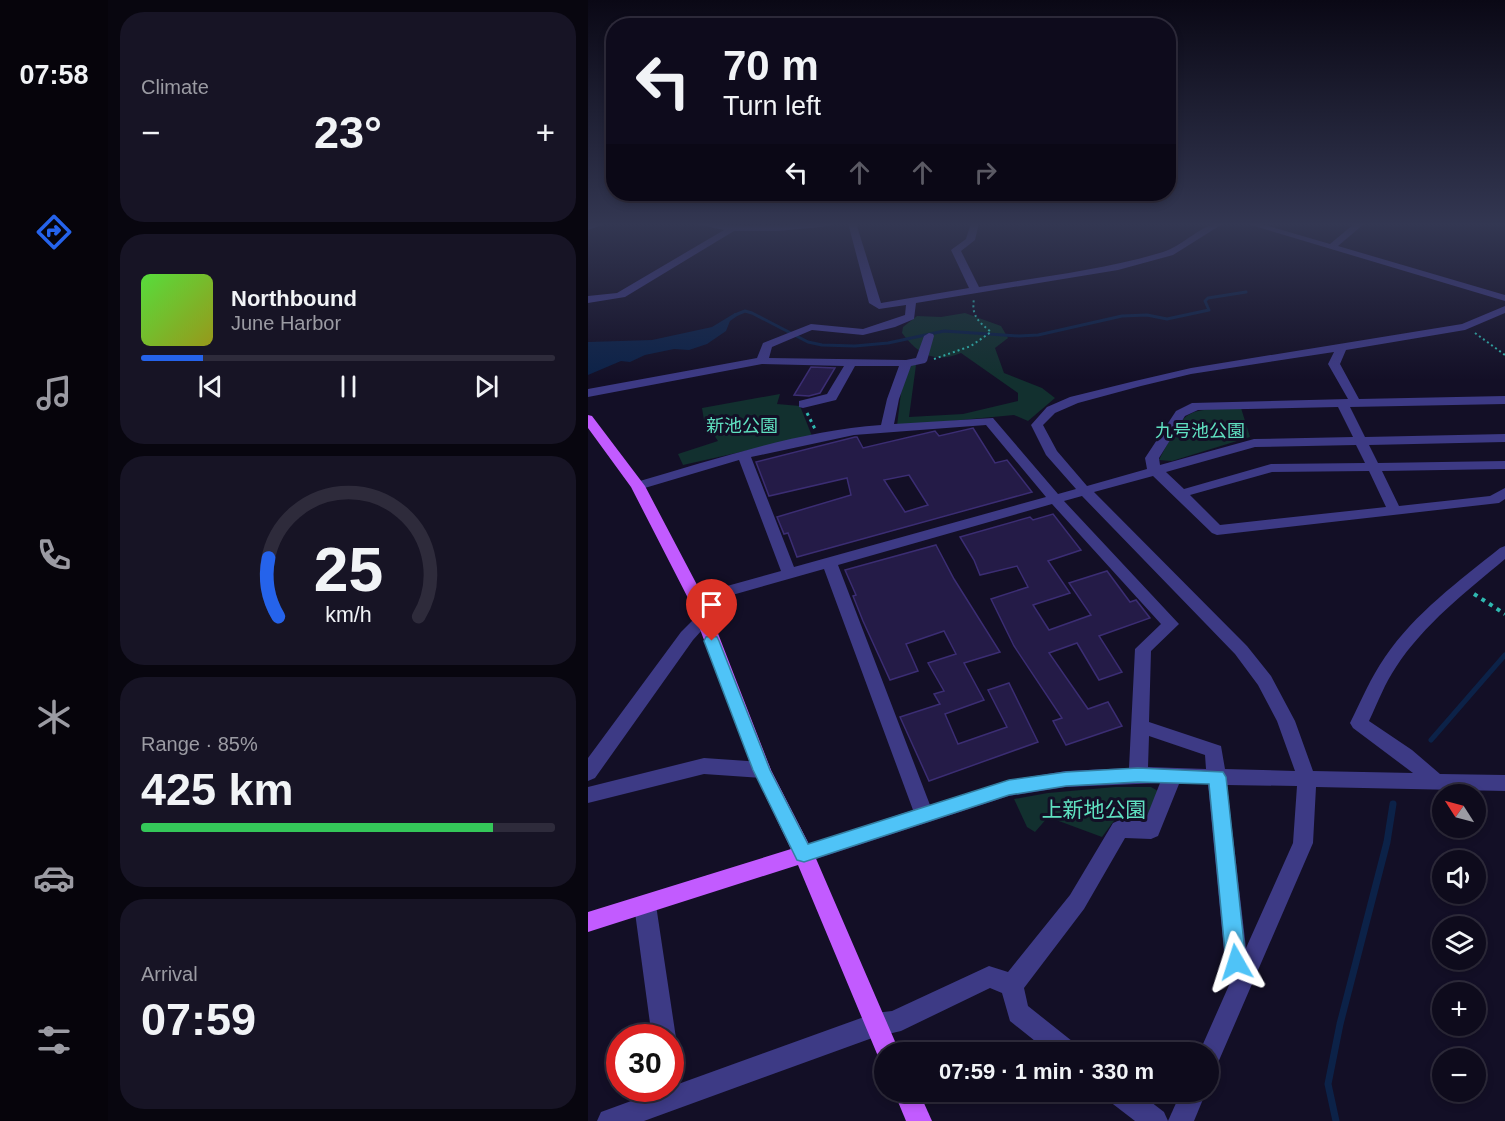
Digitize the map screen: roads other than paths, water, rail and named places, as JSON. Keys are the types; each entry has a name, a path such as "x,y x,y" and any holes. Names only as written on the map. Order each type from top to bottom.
{"main road":[{"path":"588,419 638,486 697,600 762,770 804,854 883,1042"},
{"path":"588,922 804,854"},
{"path":"910,1102 919,1121"}],"street":[{"path":"588,300 592,298 612,300 654,275"},
{"path":"866,275 874,303 879,306 1073,275"},
{"path":"968,275 976,292"},
{"path":"1430,275 1505,298"},
{"path":"762,362 767,345 811,327 862,332 891,325 910,317 911,302"},
{"path":"1215,1042 1303,843 1307,779 1286,721 1265,681 1241,650 1084,490 1051,452 1037,425 1051,410 1074,400 1191,371 1465,327 1505,309"},
{"path":"588,393 762,362 906,363 921,361 929,336"},
{"path":"1342,348 1334,364 1362,441 1394,509"},
{"path":"803,404 832,397 851,363"},
{"path":"887,429 893,399 906,363"},
{"path":"1505,400 1196,406 1180,414 1152,458 1154,470 1217,530 1394,509 1494,500 1505,492"},
{"path":"638,486 744,454 854,431 989,421 1054,498 1171,624 1143,649 1138,775"},
{"path":"697,600 1254,443 1505,438"},
{"path":"744,454 789,573"},
{"path":"1180,494 1271,468 1505,465"},
{"path":"1435,781 1405,755 1359,723 1377,684 1416,630 1505,551"},
{"path":"829,562 924,814"},
{"path":"588,773 687,636 704,620"},
{"path":"1140,726 1214,751 1236,962 1241,983"},
{"path":"588,795 704,766 762,770"},
{"path":"804,854 1009,788 1066,779 1138,775 1505,783"},
{"path":"1012,985 1077,902 1120,829 1151,830 1172,777"},
{"path":"645,905 662,1024"},
{"path":"684,1086 875,1025 892,1023 989,977 1012,985"},
{"path":"1012,985 1018,1013 1055,1042"},
{"path":"609,1121 648,1102"},
{"path":"1131,1102 1155,1121"},
{"path":"1181,1121 1190,1102"}],"water":[{"path":"735,313 740,314 730,321 726,331 707,344 689,350 674,349 645,355 630,362 621,361 588,375 588,342 652,340 712,327"}],"waterway":[{"path":"735,315 745,311 752,313 808,342 822,345 855,346 888,343 944,331 1019,336 1038,335 1122,316 1147,315 1167,319 1209,310 1205,301 1208,298 1246,292"},
{"path":"1431,740 1505,655"},
{"path":"1336,1121 1328,1084 1340,1024 1387,842 1393,804"}],"park label":[{"name":"新池公園","path":"742,426"},
{"name":"九号池公園","path":"1200,431"},
{"name":"上新地公園","path":"1094,810"}]}
